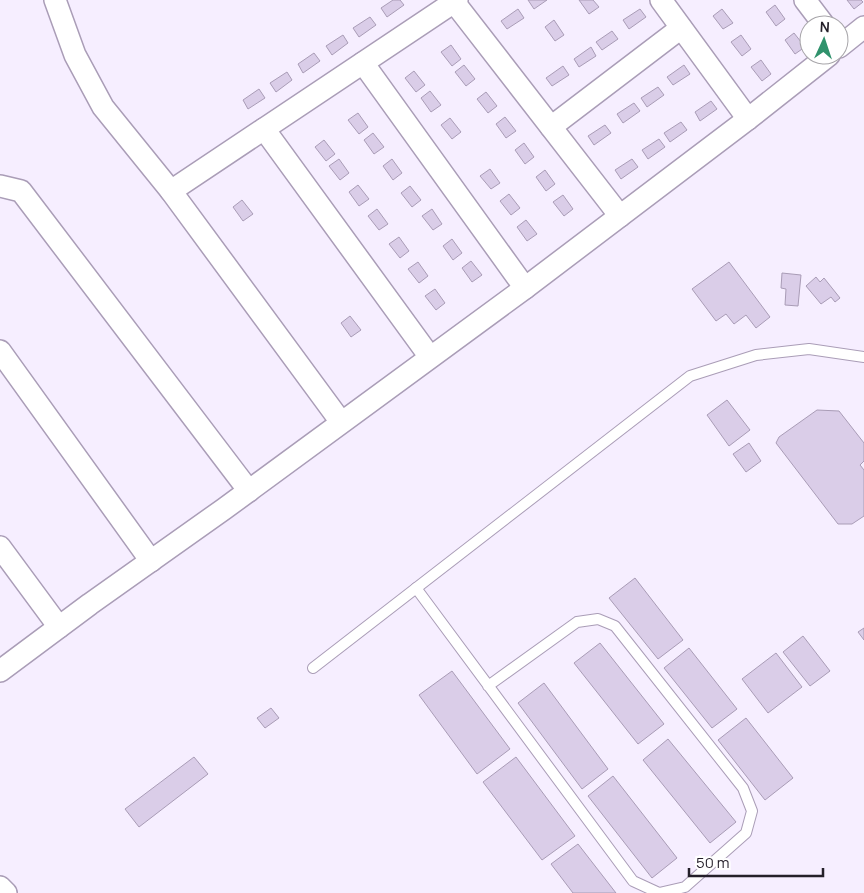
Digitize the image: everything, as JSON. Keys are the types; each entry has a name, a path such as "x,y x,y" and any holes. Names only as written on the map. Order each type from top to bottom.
{"street":[{"path":"55,0 75,55 103,107 171,192 341,422"},
{"path":"661,0 748,119"},
{"path":"805,0 816,15"},
{"path":"171,192 456,1 620,216"},
{"path":"849,39 864,27"},
{"path":"551,127 681,28"},
{"path":"363,63 525,288"},
{"path":"0,671 525,288 748,119 816,65"},
{"path":"264,129 430,357"},
{"path":"0,186 21,191 249,491"},
{"path":"0,351 151,561"},
{"path":"0,547 59,627"},
{"path":"0,887 6,893"}],"lane":[{"path":"313,668 690,376 756,355 809,349 864,357"},
{"path":"416,588 488,686 633,882 659,893 685,887 746,833 752,811 743,788 615,626 598,619 577,622 488,686"}],"building":[{"path":"393,0 400,0 404,5 387,17 381,8"},
{"path":"528,0 547,0 534,9"},
{"path":"579,0 593,0 599,7 589,14"},
{"path":"847,0 861,0 863,2 854,9"},
{"path":"775,5 785,19 776,26 766,12"},
{"path":"518,9 524,18 507,29 501,21"},
{"path":"640,9 646,17 629,29 623,20"},
{"path":"722,9 733,23 723,29 713,16"},
{"path":"370,17 376,25 359,37 353,28"},
{"path":"554,20 564,35 555,41 545,27"},
{"path":"612,31 618,39 602,50 596,42"},
{"path":"794,33 799,39 799,51 795,54 785,40"},
{"path":"343,35 348,43 332,55 326,46"},
{"path":"741,35 751,49 742,56 731,42"},
{"path":"451,45 461,59 452,66 441,52"},
{"path":"591,47 596,56 579,67 574,59"},
{"path":"314,53 320,61 303,73 298,64"},
{"path":"761,60 771,74 762,81 751,67"},
{"path":"464,65 475,79 466,86 455,72"},
{"path":"684,65 690,74 673,85 667,77"},
{"path":"563,66 569,75 552,86 546,78"},
{"path":"414,71 425,85 416,92 405,78"},
{"path":"287,72 292,80 276,92 270,83"},
{"path":"658,87 664,95 647,107 641,98"},
{"path":"259,89 265,98 248,109 243,100"},
{"path":"430,91 441,105 431,112 421,98"},
{"path":"486,92 497,106 488,113 477,99"},
{"path":"711,101 717,109 700,121 695,112"},
{"path":"634,103 640,111 623,123 617,114"},
{"path":"358,113 368,127 359,134 348,120"},
{"path":"505,117 516,131 506,138 496,124"},
{"path":"450,118 461,132 452,139 441,125"},
{"path":"681,122 687,130 670,142 664,133"},
{"path":"605,125 611,133 594,145 588,136"},
{"path":"373,133 384,147 374,154 364,140"},
{"path":"659,139 665,147 648,159 642,150"},
{"path":"324,140 335,154 326,161 315,147"},
{"path":"524,143 534,157 525,164 515,150"},
{"path":"339,159 349,173 340,180 329,166"},
{"path":"392,159 402,173 393,180 383,166"},
{"path":"632,159 638,167 621,179 615,170"},
{"path":"490,169 500,183 491,189 480,176"},
{"path":"545,170 555,184 546,191 536,177"},
{"path":"358,185 369,199 359,206 349,192"},
{"path":"410,186 421,200 412,207 401,193"},
{"path":"509,194 520,208 511,215 500,201"},
{"path":"563,195 573,209 564,216 553,202"},
{"path":"242,200 253,214 243,221 233,207"},
{"path":"377,209 388,224 379,230 368,216"},
{"path":"432,209 442,224 433,230 422,216"},
{"path":"526,220 537,234 527,241 517,227"},
{"path":"399,237 409,251 400,258 389,244"},
{"path":"452,239 462,253 453,260 443,246"},
{"path":"471,261 482,275 472,282 462,268"},
{"path":"418,262 428,276 419,283 408,269"},
{"path":"729,262 770,317 756,328 746,315 734,324 726,314 716,321 692,289"},
{"path":"782,273 801,275 798,306 785,305 786,289 781,288"},
{"path":"816,277 820,282 824,278 840,298 835,302 831,297 821,304 806,286"},
{"path":"435,289 445,303 436,310 425,296"},
{"path":"350,316 361,330 351,337 341,323"},
{"path":"727,400 750,430 729,446 707,415"},
{"path":"817,410 839,411 864,443 864,461 860,465 864,470 864,516 852,524 838,524 776,443 779,437"},
{"path":"749,443 761,461 746,472 733,454"},
{"path":"635,578 683,640 658,659 609,598"},
{"path":"864,628 864,640 858,632"},
{"path":"803,636 830,671 810,686 783,652"},
{"path":"600,643 664,724 638,744 574,663"},
{"path":"689,648 737,709 712,728 664,668"},
{"path":"776,653 802,687 768,713 742,679"},
{"path":"452,671 510,749 477,774 419,695"},
{"path":"544,683 608,769 582,789 518,703"},
{"path":"271,708 279,718 265,728 257,718"},
{"path":"746,718 793,778 765,800 718,740"},
{"path":"668,739 736,822 710,843 643,760"},
{"path":"194,757 208,774 139,827 125,809"},
{"path":"516,757 575,836 542,860 483,782"},
{"path":"613,776 677,858 652,878 588,796"},
{"path":"578,844 616,893 573,893 551,864"}]}
